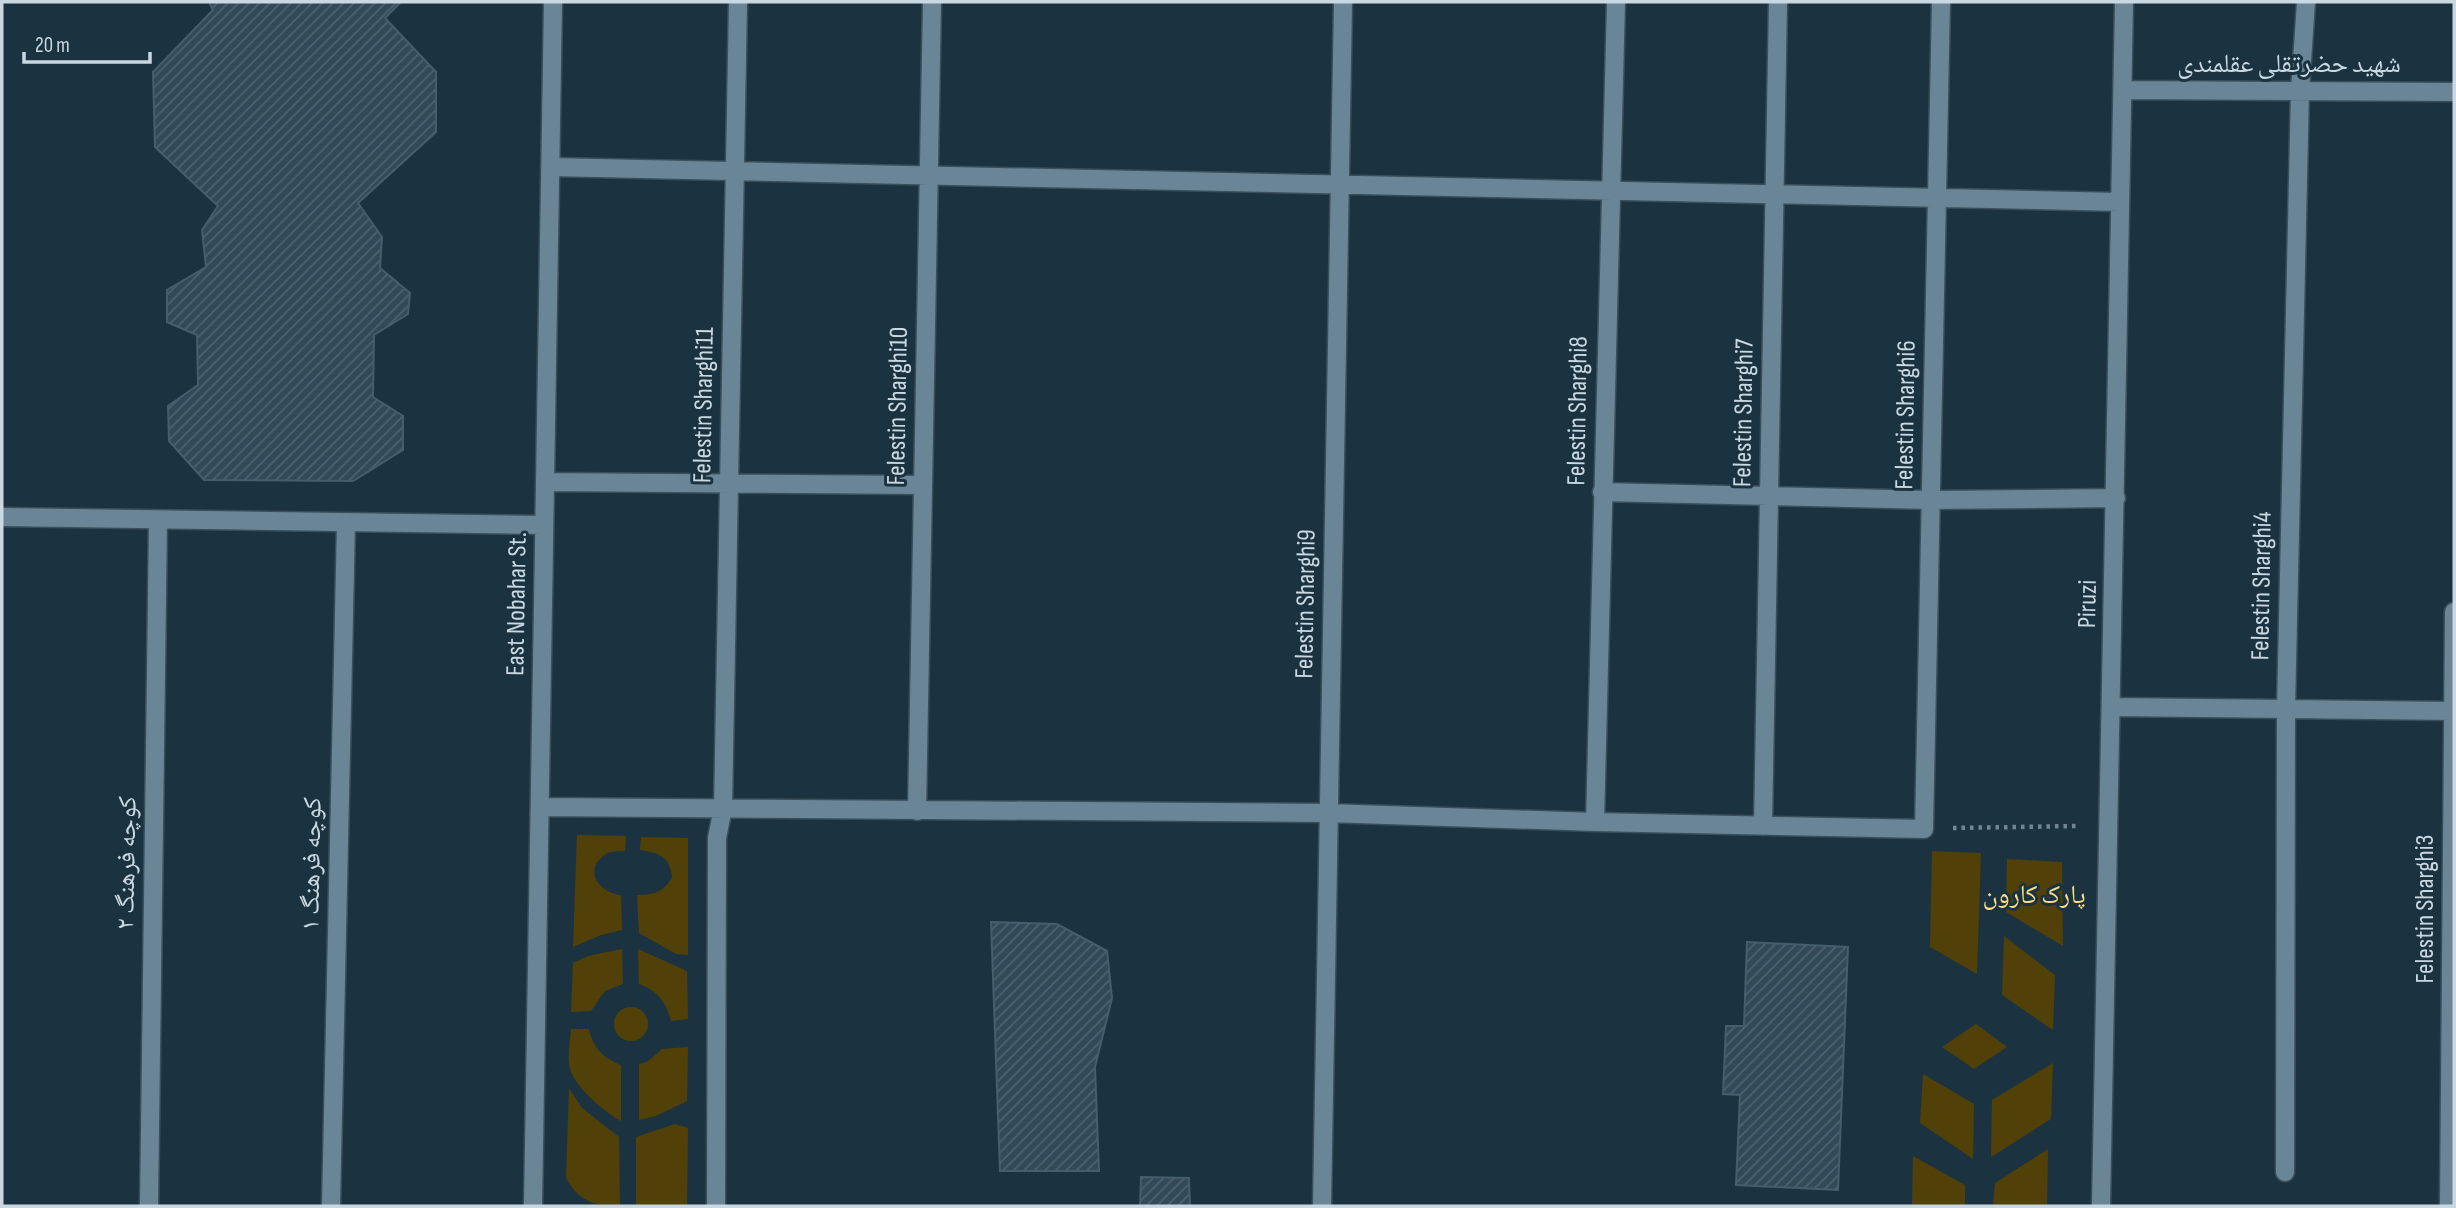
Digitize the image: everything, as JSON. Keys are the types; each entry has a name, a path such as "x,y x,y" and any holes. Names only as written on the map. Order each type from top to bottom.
{"street":[{"name":"East Nobahar St.","path":"533,1206 553,2"},
{"name":"Felestin Sharghi11","path":"716,1206 717,838 723,808 738,2"},
{"name":"Felestin Sharghi10","path":"917,811 932,2"},
{"name":"Felestin Sharghi9","path":"1322,1206 1343,2"},
{"name":"Felestin Sharghi8","path":"1595,822 1609,191 1616,2"},
{"name":"Felestin Sharghi7","path":"1763,826 1779,2"},
{"name":"Felestin Sharghi6","path":"1924,829 1941,2"},
{"name":"Piruzi","path":"2101,1206 2124,2"},
{"name":"Felestin Sharghi4","path":"2285,1172 2286,708 2300,91 2306,2"},
{"name":"شهید حضرتقلی عقلمندی","path":"2123,90 2454,92"},
{"path":"551,167 2120,202"},
{"path":"545,482 923,485"},
{"path":"1602,492 1930,500 2116,498"},
{"path":"2,517 544,525"},
{"name":"کوچه فرهنگ ۲","path":"149,1206 158,520"},
{"name":"کوچه فرهنگ ۱","path":"331,1206 346,523"},
{"name":"Felestin Sharghi3","path":"2449,1206 2454,612"},
{"path":"2112,707 2453,711"},
{"path":"540,807 1328,813 1924,829"}],"path":[{"path":"1924,829 2110,826"}],"green space":[{"path":"577,835 626,836 625,851 605,854 597,862 595,869 597,881 601,886 621,895 622,930 601,935 573,947"},
{"path":"641,837 688,838 688,955 676,954 639,933 637,895 658,892 672,877 666,860 640,850"},
{"name":"پارک کارون","path":"1932,851 1981,853 1977,974 1930,947"},
{"name":"پارک کارون","path":"2007,859 2062,862 2063,946 2006,912"},
{"name":"پارک کارون","path":"2004,936 2055,975 2053,1030 2002,995"},
{"path":"622,949 623,984 605,991 591,1011 571,1012 573,963 588,956"},
{"path":"638,949 687,971 688,1019 671,1021 660,998 639,984"},
{"path":"631,1007 643,1012 648,1024 643,1036 631,1041 619,1036 614,1024 619,1012"},
{"path":"1976,1024 2007,1047 1974,1069 1942,1047"},
{"path":"571,1029 589,1029 593,1042 600,1051 621,1065 621,1121 591,1099 573,1076 569,1060"},
{"path":"688,1047 687,1101 656,1116 639,1120 639,1064 647,1062 662,1049"},
{"path":"2053,1063 2051,1119 1991,1157 1992,1100"},
{"path":"1923,1074 1974,1104 1973,1159 1920,1123"},
{"path":"569,1088 582,1108 619,1137 620,1206 588,1201 576,1192 566,1178"},
{"path":"675,1124 688,1128 687,1206 636,1206 636,1137"},
{"path":"2048,1149 2047,1206 1993,1206 1995,1183"},
{"path":"1913,1156 1965,1185 1965,1206 1912,1206"}],"building":[{"path":"209,2 398,2 400,3 385,18 436,72 436,132 358,203 382,237 380,268 410,293 408,314 374,335 373,397 403,416 403,450 353,481 204,480 169,441 168,406 198,385 197,335 167,322 167,290 206,267 202,230 218,206 155,147 153,72 213,10"},
{"path":"991,922 1057,924 1107,951 1112,998 1095,1067 1099,1171 1000,1171"},
{"path":"1747,942 1848,947 1838,1190 1736,1185 1740,1095 1723,1094 1726,1026 1744,1026"},
{"path":"1141,1177 1189,1178 1190,1206 1140,1206"}]}
